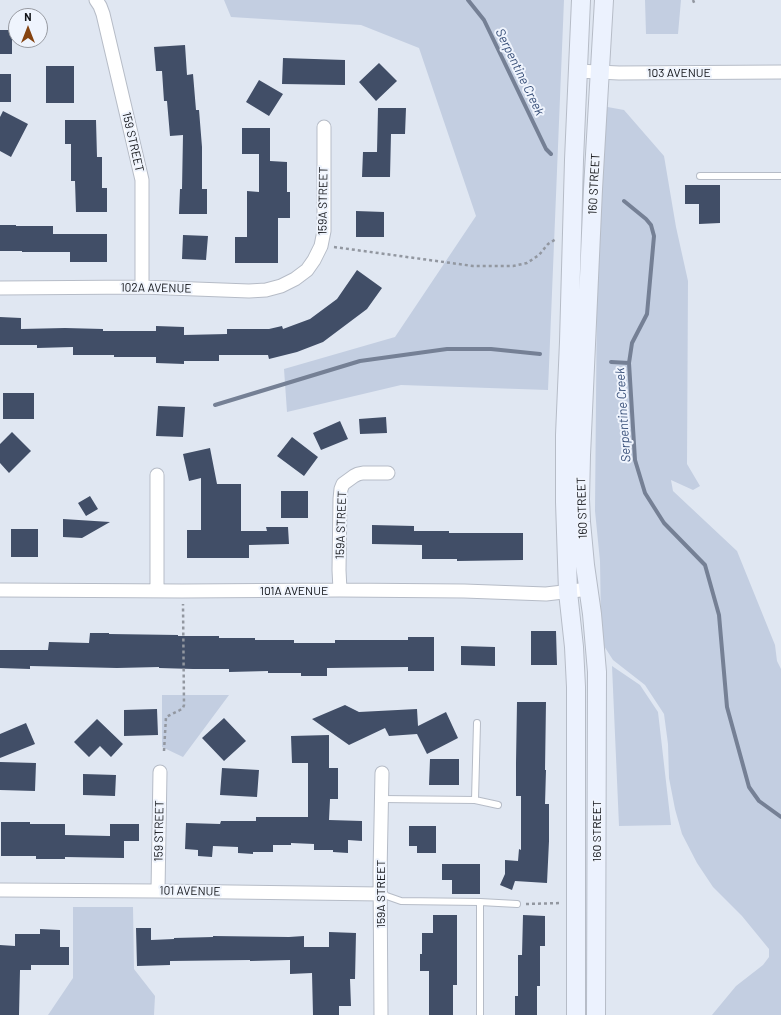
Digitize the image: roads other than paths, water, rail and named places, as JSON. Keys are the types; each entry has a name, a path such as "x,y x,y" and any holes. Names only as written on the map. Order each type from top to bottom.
{"main road":[{"name":"160 STREET","path":"576,1015 576,687 574,647 568,592 565,502 565,435 580,0"},
{"name":"160 STREET","path":"596,1015 597,679 594,633 581,522 580,484 593,189 604,0"}],"street":[{"name":"159 STREET","path":"96,0 103,14 142,180 142,287"},
{"name":"103 AVENUE","path":"577,71 781,72"},
{"name":"159A STREET","path":"307,270 321,246 324,231 324,127"},
{"name":"102A AVENUE","path":"0,288 142,287 249,291 266,290 281,286 295,279 307,270"},
{"name":"159A STREET","path":"340,590 340,499 343,484 354,476 363,472 388,473"},
{"path":"156,475 157,591"},
{"name":"101A AVENUE","path":"0,590 340,590 464,591 546,594 588,589"},
{"name":"159 STREET","path":"158,891 160,772"},
{"name":"159A STREET","path":"381,1015 380,873 382,773"},
{"name":"101 AVENUE","path":"0,890 381,894"}],"lane":[{"path":"700,176 781,176"},
{"path":"475,800 477,723"},
{"path":"382,799 475,800 498,805"},
{"path":"381,894 401,902 480,902 517,904"},
{"path":"480,902 480,1015"}],"waterway":[{"name":"Serpentine Creek","path":"468,0 484,20 546,149 551,154"},
{"name":"Serpentine Creek","path":"624,201 646,219 651,225 654,236 647,314 632,343 629,363 635,460 645,493 664,523 705,565 719,615 727,707 749,787 759,801 781,817"},
{"path":"215,405 360,361 447,349 491,349 540,354"},
{"path":"611,362 629,363"}]}
